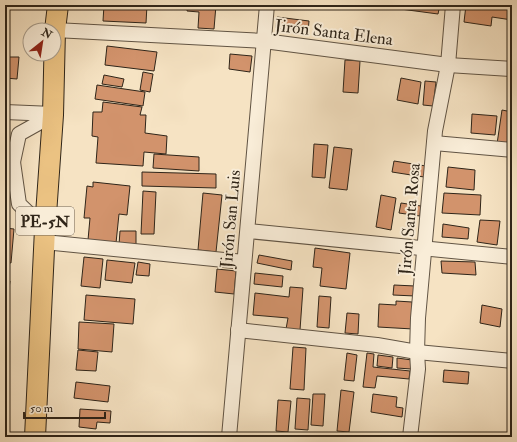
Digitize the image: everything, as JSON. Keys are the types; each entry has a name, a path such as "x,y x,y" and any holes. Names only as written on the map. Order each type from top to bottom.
{"highway":[{"name":"PE-5N","path":"56,22 58,5"},
{"name":"PE-5N","path":"35,437 45,235 53,114 54,62"}],"street":[{"name":"Jirón San Luis","path":"229,437 267,5"},
{"name":"Jirón Santa Rosa","path":"410,437 418,369 418,318 435,131 448,65 453,5"},
{"name":"Jirón Santa Elena","path":"62,30 264,41 448,65 512,69"},
{"path":"5,112 53,114"},
{"path":"53,114 19,134 9,161 19,204 45,235 244,262"},
{"path":"434,143 512,150"},
{"path":"248,231 512,257"},
{"path":"238,330 377,345 417,352 512,361"}],"building":[{"path":"104,5 147,5 146,23 103,21"},
{"path":"188,5 216,5 214,29 198,28 199,12 187,11"},
{"path":"393,5 440,5 438,14 393,8"},
{"path":"466,5 512,5 512,20 492,17 491,26 464,22"},
{"path":"277,17 309,21 308,32 276,28"},
{"path":"107,46 157,52 154,71 105,65"},
{"path":"230,54 252,56 250,72 229,69"},
{"path":"5,57 19,57 17,79 5,78"},
{"path":"345,60 360,61 358,93 343,92"},
{"path":"143,72 153,74 150,92 140,90"},
{"path":"104,75 124,79 122,87 102,84"},
{"path":"401,78 421,82 418,104 397,100"},
{"path":"425,81 436,82 433,106 423,105"},
{"path":"97,85 145,92 143,106 95,99"},
{"path":"103,102 142,107 140,115 146,115 145,133 167,136 166,154 144,152 143,166 96,163 98,137 92,136 93,112 102,112"},
{"path":"502,110 512,112 508,146 497,144"},
{"path":"472,114 497,116 495,135 471,133"},
{"path":"314,144 328,145 325,178 312,177"},
{"path":"334,147 352,149 347,190 329,188"},
{"path":"154,154 199,157 199,171 153,168"},
{"path":"394,161 426,166 424,177 392,172"},
{"path":"5,165 9,165 7,189 5,189"},
{"path":"448,167 475,170 474,190 446,187"},
{"path":"142,172 216,174 216,188 142,186"},
{"path":"93,182 130,186 127,215 119,214 116,243 88,240 90,218 84,218 87,186 93,187"},
{"path":"143,191 156,192 154,234 141,234"},
{"path":"203,193 222,195 216,252 198,250"},
{"path":"444,193 481,195 480,215 442,213"},
{"path":"381,195 396,198 391,230 376,227"},
{"path":"401,203 421,206 420,216 399,213"},
{"path":"480,220 500,221 497,245 477,242"},
{"path":"443,224 469,228 468,239 442,237"},
{"path":"5,228 14,229 11,263 5,262"},
{"path":"120,231 136,231 136,245 119,245"},
{"path":"315,248 350,253 346,289 320,286 322,268 313,267"},
{"path":"259,255 292,261 291,270 257,263"},
{"path":"84,257 103,259 100,288 81,286"},
{"path":"107,260 135,263 132,283 105,280"},
{"path":"441,261 475,262 476,275 442,273"},
{"path":"138,262 150,264 149,276 136,275"},
{"path":"217,269 236,271 234,294 215,292"},
{"path":"255,273 283,276 282,287 254,284"},
{"path":"5,281 10,281 8,297 5,296"},
{"path":"394,285 415,286 415,296 393,295"},
{"path":"290,287 303,288 300,330 286,329 288,318 253,315 255,293 289,297"},
{"path":"86,295 135,299 133,324 84,320"},
{"path":"319,296 331,297 329,328 317,327"},
{"path":"396,301 412,302 413,329 378,327 379,304 396,305"},
{"path":"482,305 502,309 500,327 480,323"},
{"path":"347,313 359,314 358,334 345,333"},
{"path":"79,322 114,324 112,352 78,349"},
{"path":"293,347 306,348 304,390 290,389"},
{"path":"78,350 98,352 96,371 76,370"},
{"path":"347,353 357,355 354,381 344,380"},
{"path":"367,353 374,354 373,367 410,371 409,379 377,376 375,388 363,387"},
{"path":"378,355 393,357 392,368 377,366"},
{"path":"397,358 412,360 411,369 397,368"},
{"path":"444,370 469,372 468,384 443,382"},
{"path":"76,382 110,386 108,402 74,398"},
{"path":"341,390 354,392 349,432 337,431"},
{"path":"313,394 325,394 323,426 311,425"},
{"path":"373,394 397,397 396,407 403,408 402,417 371,412"},
{"path":"297,398 310,399 308,430 295,429"},
{"path":"278,400 291,401 288,432 276,431"},
{"path":"80,409 111,411 110,423 97,422 96,429 79,427"},
{"path":"72,434 90,436 90,437 72,437"}]}
